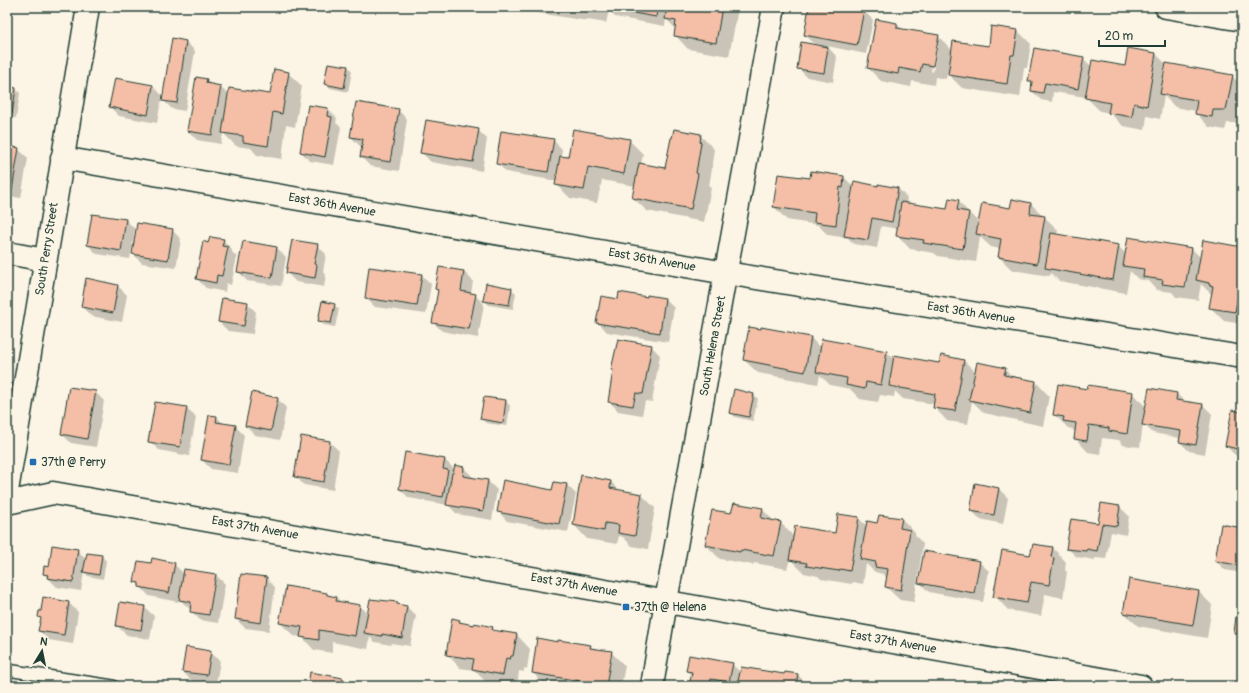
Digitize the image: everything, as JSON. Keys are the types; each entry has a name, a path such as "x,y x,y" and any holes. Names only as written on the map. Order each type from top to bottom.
{"street":[{"name":"South Perry Street","path":"7,491 88,7"},
{"name":"South Helena Street","path":"652,686 666,601 774,7"},
{"path":"1166,7 1242,20"},
{"name":"East 36th Avenue","path":"62,158 726,273 1242,357"},
{"path":"7,253 45,260"},
{"name":"East 37th Avenue","path":"7,503 54,493 1141,686"}],"lane":[{"path":"7,670 113,686"}],"building":[{"path":"575,7 593,7 593,10"},
{"path":"605,7 658,7 656,17"},
{"path":"667,7 722,7 716,43 674,36 676,21 665,19"},
{"path":"809,7 849,7 864,10 857,45 804,35"},
{"path":"876,19 897,23 897,28 939,35 933,66 922,64 920,72 899,68 898,74 867,68"},
{"path":"991,26 1018,30 1014,55 1011,55 1007,84 948,75 953,41 989,46"},
{"path":"172,38 186,41 177,103 162,101"},
{"path":"801,42 828,47 824,73 797,69"},
{"path":"1034,48 1084,57 1078,89 1045,83 1043,93 1031,91 1032,81 1028,81"},
{"path":"1128,48 1156,53 1147,106 1134,103 1132,117 1108,113 1110,103 1085,98 1092,60 1125,66"},
{"path":"328,63 348,66 344,88 324,84"},
{"path":"1166,63 1233,75 1226,110 1213,110 1212,117 1195,114 1197,100 1160,94"},
{"path":"274,69 289,72 282,114 273,112 268,146 243,142 243,136 222,133 229,88 270,94"},
{"path":"196,77 207,79 206,83 221,86 212,135 187,131"},
{"path":"115,78 153,85 148,115 109,107"},
{"path":"7,86 16,88 12,114 7,113"},
{"path":"356,102 399,109 390,162 360,157 363,139 350,137"},
{"path":"308,105 328,108 327,116 332,117 325,157 300,152"},
{"path":"426,120 479,129 473,162 420,153"},
{"path":"573,129 630,139 624,174 588,167 584,190 555,185 560,156 568,157"},
{"path":"674,129 701,134 696,173 698,174 691,209 632,198 639,163 665,168"},
{"path":"501,131 554,139 548,172 496,164"},
{"path":"7,146 19,148 12,190 7,189"},
{"path":"811,171 844,176 843,188 840,187 836,225 814,222 815,213 773,207 778,174 810,178"},
{"path":"854,181 898,188 892,222 872,218 868,240 844,236"},
{"path":"949,198 959,200 957,210 969,212 963,249 923,243 924,240 896,236 901,202 947,209"},
{"path":"1012,199 1031,203 1030,214 1045,216 1037,264 998,257 1001,239 976,234 982,203 1010,208"},
{"path":"92,214 126,219 121,251 87,245"},
{"path":"137,223 173,229 168,260 132,254"},
{"path":"1051,233 1119,245 1113,280 1045,268"},
{"path":"210,237 224,239 222,246 228,247 222,276 217,275 216,283 196,279 203,241 208,243"},
{"path":"1128,237 1192,248 1185,287 1162,284 1163,280 1143,277 1144,269 1123,266"},
{"path":"292,240 318,244 314,264 317,265 315,278 286,273"},
{"path":"1203,240 1242,247 1242,273 1235,312 1209,308 1213,286 1209,285 1209,283 1196,280"},
{"path":"243,241 277,247 272,278 237,272"},
{"path":"369,267 422,274 417,306 365,298"},
{"path":"439,267 464,271 461,291 476,294 469,329 432,323 438,290 435,289"},
{"path":"86,278 118,285 113,313 81,307"},
{"path":"486,283 512,288 509,305 483,301"},
{"path":"619,292 647,297 647,295 665,298 660,333 596,323 601,296 618,299"},
{"path":"222,298 248,302 244,326 218,322"},
{"path":"322,301 335,304 331,323 318,321"},
{"path":"749,327 761,329 761,327 811,337 805,372 743,360"},
{"path":"618,339 652,345 643,394 636,393 633,406 608,402 613,370 611,370"},
{"path":"822,339 887,351 881,385 866,382 865,389 846,385 847,378 816,372"},
{"path":"894,355 939,363 941,355 964,360 955,411 933,408 935,394 889,386"},
{"path":"977,362 1006,368 1004,375 1036,381 1030,413 969,400"},
{"path":"1058,384 1087,389 1088,385 1133,392 1127,434 1109,431 1109,428 1089,425 1087,441 1074,439 1076,423 1063,421 1064,417 1053,415"},
{"path":"69,387 96,391 87,439 61,434"},
{"path":"1149,388 1177,393 1176,400 1203,404 1196,445 1179,442 1181,431 1142,425"},
{"path":"734,389 754,394 749,417 729,413"},
{"path":"252,392 278,398 271,431 245,426"},
{"path":"484,397 506,400 503,423 480,419"},
{"path":"155,402 187,407 180,447 148,442"},
{"path":"1232,410 1242,412 1242,450 1225,446"},
{"path":"209,415 217,416 216,422 236,425 229,465 201,460"},
{"path":"301,436 330,441 324,482 294,477"},
{"path":"405,452 445,459 443,469 448,470 443,497 399,489"},
{"path":"455,465 464,467 463,476 488,480 483,511 446,505"},
{"path":"581,475 611,481 610,488 642,494 635,536 618,533 619,525 605,523 604,531 573,525"},
{"path":"503,480 552,490 554,482 567,484 559,524 497,512"},
{"path":"975,483 999,488 994,515 970,511"},
{"path":"734,503 763,508 761,518 781,522 774,556 741,550 740,552 705,545 712,510 731,513"},
{"path":"1101,503 1120,506 1117,526 1102,524 1097,551 1087,549 1086,551 1066,549 1071,519 1098,523"},
{"path":"838,514 859,517 850,571 840,569 839,571 806,566 807,563 789,560 795,526 835,533"},
{"path":"879,515 902,518 900,528 910,530 901,590 885,587 888,569 875,567 876,562 860,559 867,521 877,523"},
{"path":"1221,524 1242,528 1242,566 1215,561"},
{"path":"1033,544 1053,547 1051,557 1054,558 1049,585 1031,582 1027,603 993,597 1002,550 1030,555"},
{"path":"52,545 78,549 73,582 47,578 48,575 43,574 44,566 49,567"},
{"path":"924,551 980,561 974,593 918,583"},
{"path":"87,553 102,555 99,575 83,572"},
{"path":"152,558 175,563 169,593 139,587 139,583 134,582 138,561 151,563"},
{"path":"184,569 216,574 209,615 190,612 191,602 179,600"},
{"path":"241,574 267,577 261,623 235,619"},
{"path":"1129,579 1199,591 1193,625 1123,613"},
{"path":"286,586 327,593 327,595 337,597 336,601 360,605 355,636 319,630 319,640 300,637 302,627 279,623"},
{"path":"43,597 69,602 64,635 38,631 41,618 38,617 39,611 41,611"},
{"path":"370,599 397,602 397,604 407,606 402,638 382,634 382,636 364,633"},
{"path":"120,602 145,606 141,630 116,626"},
{"path":"1242,603 1242,634 1234,633 1236,616 1240,617"},
{"path":"452,618 460,620 459,622 484,625 493,627 492,630 517,634 513,656 511,656 510,659 506,658 503,675 472,669 474,659 446,655"},
{"path":"537,638 558,642 558,640 591,645 590,648 612,651 606,686 580,686 580,681 532,673"},
{"path":"186,647 211,651 207,675 182,672"},
{"path":"689,655 733,663 729,682 711,679 709,686 689,686 692,672 686,671"},
{"path":"741,667 784,674 785,672 798,674 796,686 737,686"},
{"path":"310,672 343,678 342,686 308,686"},
{"path":"827,681 845,683 862,686 826,686"}],"place":[{"name":"37th @ Perry","path":"33,462"},
{"name":"37th @ Helena","path":"626,607"}]}
